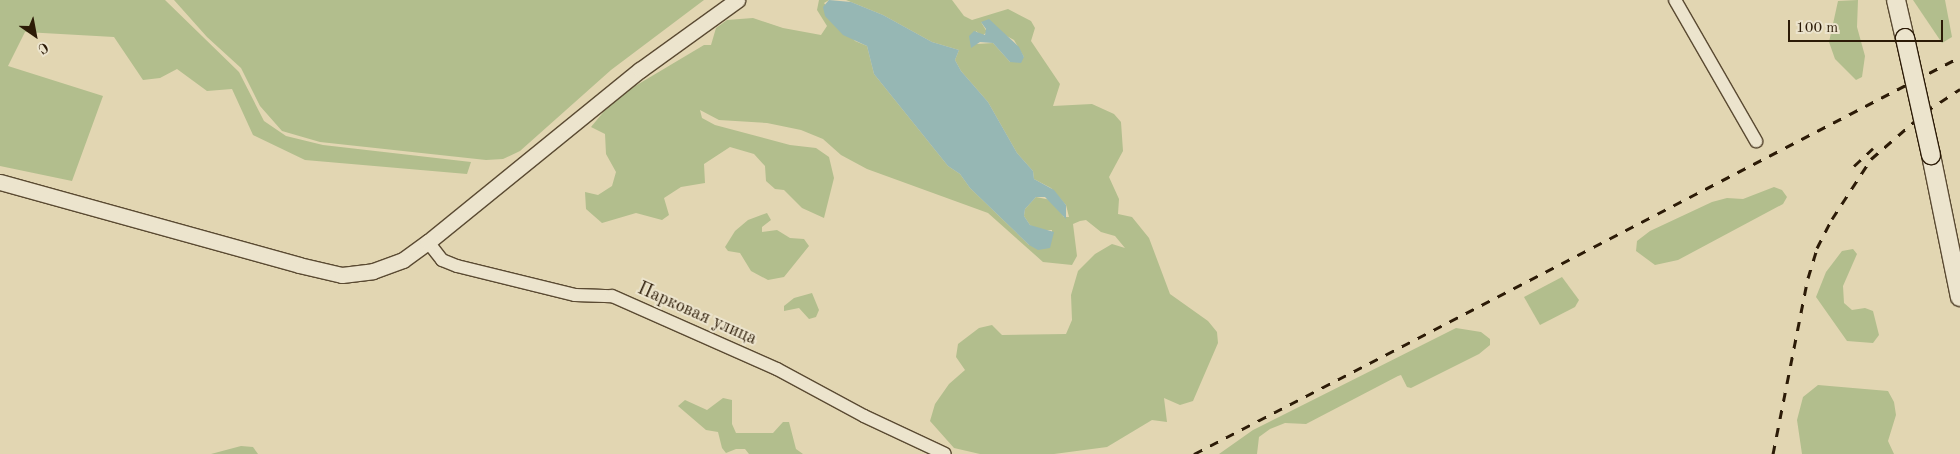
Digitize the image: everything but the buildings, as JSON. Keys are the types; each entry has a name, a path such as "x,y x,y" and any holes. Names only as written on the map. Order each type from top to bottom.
{"main road":[{"path":"1896,0 1931,155 1960,297"}],"street":[{"path":"0,182 342,275 380,268 403,260 428,242 640,70 737,0"},
{"path":"1675,0 1756,141"},
{"name":"Парковая улица","path":"428,242 442,260 457,266 575,295 612,296 777,369 864,416 945,454"}],"green space":[{"path":"0,0 165,0 239,72 264,121 286,136 323,145 471,162 467,174 305,160 253,135 232,89 207,91 177,69 160,78 143,80 114,37 25,32 8,66 103,96 72,181 0,166"},
{"path":"174,0 704,0 611,70 520,151 503,159 486,160 320,142 282,131 260,106 241,68 207,37"},
{"path":"819,0 829,0 824,3 855,41 867,46 874,74 948,166 960,174 970,188 1029,245 1052,238 1052,230 1038,230 1030,225 1024,216 1025,209 1036,197 1051,200 1064,217 1069,217 1066,205 1051,188 1034,179 1033,171 1017,153 988,102 961,71 955,60 959,50 932,42 883,15 846,0 952,0 964,16 972,20 1008,9 1031,21 1035,28 1031,41 1060,84 1053,106 1092,104 1114,114 1121,122 1123,151 1109,177 1119,199 1118,214 1132,217 1149,238 1170,294 1208,321 1217,332 1218,343 1193,401 1180,405 1164,398 1167,422 1152,420 1107,447 1054,454 980,454 954,448 930,421 935,404 949,384 965,370 956,357 958,344 979,328 992,325 1002,335 1066,334 1072,320 1071,295 1078,271 1095,254 1112,244 1125,248 1115,236 1101,232 1086,220 1073,224 1077,256 1072,265 1043,262 988,213 867,169 841,155 823,139 801,130 767,123 719,120 700,110 702,118 715,125 790,145 816,148 829,157 834,178 824,218 802,208 784,190 775,189 766,181 765,166 754,154 730,147 704,164 705,183 681,187 664,198 669,215 662,220 636,213 602,223 586,209 585,192 598,195 612,186 616,172 606,154 605,134 591,127 615,98 704,45 711,45 716,28 727,20 753,18 783,28 821,35 827,26 817,10","holes":["981,22 1014,40 1024,57 1010,62 993,43 977,44 976,31 982,36 987,32"]},
{"path":"1858,0 1857,27 1865,56 1862,77 1856,80 1835,59 1829,42 1838,1"},
{"path":"1913,0 1945,0 1952,37 1942,43"},
{"path":"1774,187 1782,190 1787,197 1783,204 1678,260 1655,265 1636,251 1637,241 1650,231 1712,202 1727,198 1743,199"},
{"path":"767,213 771,220 762,227 762,232 777,230 790,238 804,239 809,246 784,277 768,280 751,271 740,253 728,251 725,247 735,231 748,220"},
{"path":"1853,249 1857,254 1843,286 1844,303 1852,310 1865,308 1873,311 1879,335 1873,343 1847,341 1816,297 1826,272 1842,251"},
{"path":"1562,277 1579,300 1575,307 1540,325 1524,297"},
{"path":"812,293 819,310 816,317 809,319 799,308 784,311 784,306 794,298"},
{"path":"1456,328 1481,332 1490,339 1490,345 1479,354 1411,388 1407,387 1401,375 1306,424 1285,423 1270,429 1259,437 1257,454 1219,454 1253,430"},
{"path":"1818,385 1888,391 1894,402 1896,415 1888,441 1894,454 1802,454 1797,420 1803,397"},
{"path":"723,398 732,400 732,424 736,433 773,433 783,422 789,422 796,449 803,454 749,454 745,449 736,449 726,453 722,448 718,432 706,430 678,406 685,400 707,410"},
{"path":"241,446 253,447 258,454 211,454"}],"water":[{"path":"829,0 851,2 883,15 932,42 959,50 955,60 961,71 988,102 1017,153 1033,171 1034,179 1054,190 1066,205 1066,219 1045,197 1036,197 1025,209 1024,216 1030,225 1054,232 1050,248 1038,250 1029,245 970,188 960,174 948,166 874,74 867,46 843,35 825,16 823,7"},
{"path":"989,19 1019,47 1024,57 1021,63 1010,62 993,43 980,42 971,48 969,36 974,31 985,35 986,29 981,22"}],"railway":[{"path":"1194,454 1960,57"},
{"path":"1773,454 1808,278 1817,248 1832,219 1871,159 1925,112 1960,89"},
{"path":"1854,166 1873,148"}]}
